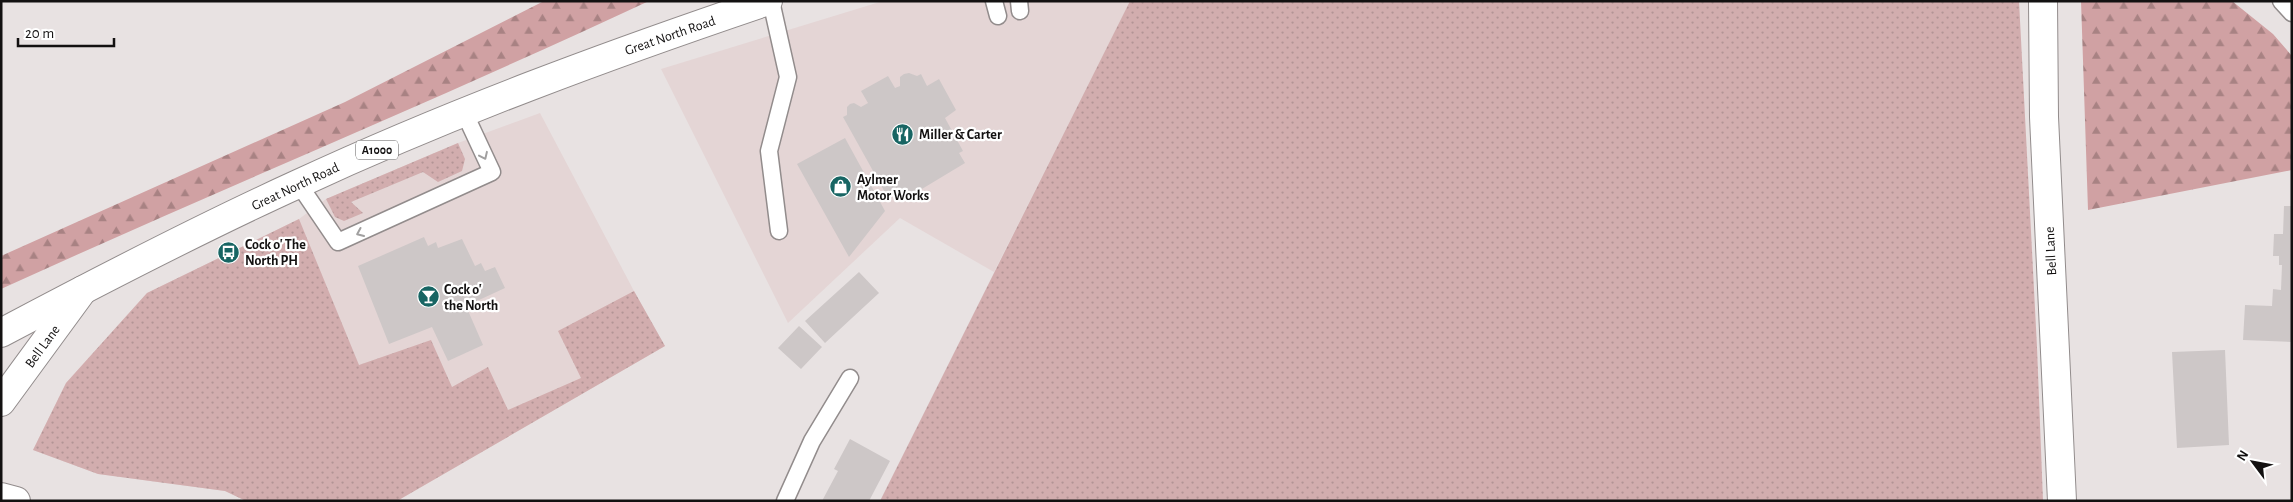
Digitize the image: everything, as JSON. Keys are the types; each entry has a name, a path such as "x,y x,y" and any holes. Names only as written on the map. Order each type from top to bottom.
{"main road":[{"name":"Great North Road","path":"1,333 298,183 464,112 585,65 769,1"},
{"name":"Bell Lane","path":"2043,1 2044,116 2062,501"},
{"name":"Bell Lane","path":"1,402 83,290"},
{"path":"1,497 16,501"}],"lane":[{"path":"769,1 788,77 768,151 779,231"},
{"path":"2280,1 2292,13"},
{"path":"298,183 338,242 492,172 464,112"},
{"path":"785,501 812,441 850,378"}],"shaded area":[{"path":"883,1 1130,1 994,272 900,218 788,323 661,69"},
{"path":"1130,1 2019,1 2043,501 880,501"},
{"path":"540,113 665,346 397,501 246,501 225,491 98,474 33,450 66,383 147,293 299,219 326,199 458,143"},
{"path":"458,143 465,159 462,171 438,182 423,172 351,202 363,213 344,221 335,217 326,199"},
{"path":"299,219 359,365 431,340 452,387 488,367 508,410 581,378 558,331 634,291 665,346 397,501 246,501 225,491 98,474 33,450 66,383 147,293"}],"green space":[{"path":"544,1 649,1 1,289 1,256 345,102"},
{"path":"2081,1 2232,1 2273,34 2292,56 2292,170 2088,210"}],"building":[{"name":"Miller & Carter","path":"909,73 917,76 921,74 927,86 939,79 956,110 945,118 963,151 959,153 965,163 902,201 896,190 887,196 843,117 847,115 847,107 850,104 854,103 861,107 868,103 861,91 888,76 895,88 900,86 900,77"},
{"name":"Aylmer Motor Works","path":"845,138 885,211 849,257 797,164"},
{"path":"2284,206 2292,206 2292,342 2243,340 2245,305 2272,306 2273,289 2281,290 2282,265 2279,265 2279,256 2273,256 2274,234 2283,234"},
{"name":"Cock o' the North","path":"424,237 428,246 436,242 438,248 462,239 475,266 481,263 485,271 495,267 505,288 466,306 483,345 448,361 432,327 389,344 358,266"},
{"path":"859,272 879,293 825,343 805,321"},
{"path":"799,326 822,347 801,369 778,348"},
{"path":"2225,350 2229,445 2177,448 2172,352"},
{"path":"850,439 890,461 869,501 822,501 838,471 834,469"}],"place":[{"name":"Miller & Carter","path":"903,134"},
{"name":"Aylmer Motor Works","path":"841,187"},
{"name":"Cock o' The North PH","path":"229,252"},
{"name":"Cock o' the North","path":"428,297"}]}
